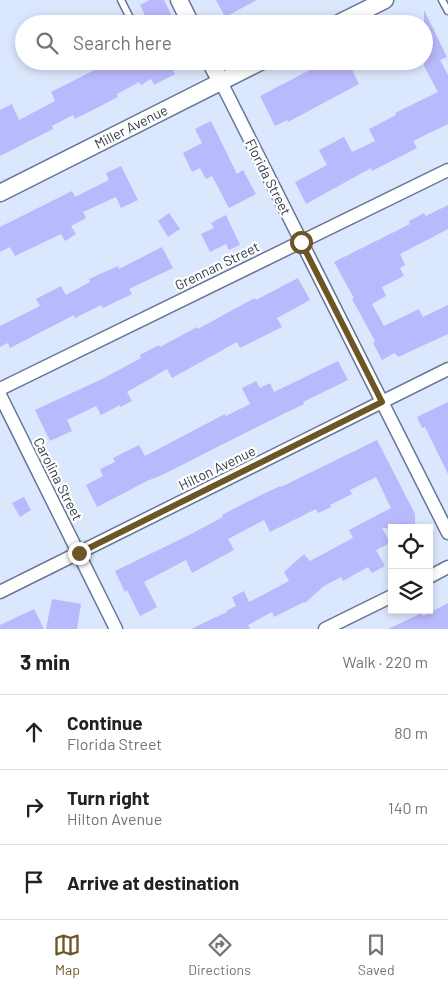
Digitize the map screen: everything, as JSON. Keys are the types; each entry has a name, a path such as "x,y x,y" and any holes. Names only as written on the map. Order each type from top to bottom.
{"street":[{"path":"179,0 186,15"},
{"path":"355,15 385,0"},
{"name":"Florida Street","path":"215,70 448,533"},
{"name":"Miller Avenue","path":"0,193 244,70"},
{"name":"Grennan Street","path":"0,389 448,170"},
{"name":"Hilton Avenue","path":"0,592 448,369"},
{"name":"Carolina Street","path":"0,395 116,629"},
{"path":"433,575 448,567"},
{"path":"325,629 388,598"}],"lane":[{"path":"121,0 128,15"},
{"path":"442,0 448,11"}],"building":[{"path":"150,0 164,0 172,15 145,15 140,5"},
{"path":"216,0 257,0 229,15 224,15"},
{"path":"433,28 447,57 440,60 448,75 448,124 413,141 417,148 372,171 371,168 306,204 295,182 327,165 319,150 344,137 352,152 375,141 369,129 396,115 395,113 438,92 426,70 433,70"},
{"path":"94,70 173,70 175,74 154,85 151,79 141,85 139,82 117,94 118,97 75,119 73,115 52,126 53,129 0,156 0,110 12,104 19,120 55,101 51,92"},
{"path":"310,70 352,70 359,84 288,122 287,120 275,126 260,96"},
{"path":"211,121 237,174 243,170 256,194 229,208 212,176 206,179 200,168 192,172 183,153 202,143 195,129"},
{"path":"121,166 138,200 121,208 116,197 83,212 86,218 71,226 76,234 65,241 61,234 15,256 10,247 0,252 0,227 72,191 75,197 109,180 106,173"},
{"path":"448,205 448,229 400,254 405,265 400,268 404,276 382,287 386,296 372,304 384,326 419,309 423,317 448,305 448,334 398,357 395,353 382,360 373,343 375,341 352,299 354,298 334,262 410,224 409,221 424,213 426,216"},
{"path":"169,213 180,229 168,237 158,221"},
{"path":"226,215 240,245 229,250 226,244 210,252 201,234 214,228 211,223"},
{"path":"162,247 173,268 129,289 132,294 103,308 101,305 75,318 74,315 10,348 8,343 0,347 0,326 40,306 36,299 61,286 66,295 90,282 89,279 118,266 119,269"},
{"path":"298,278 310,300 277,318 282,327 240,348 237,342 172,378 167,369 127,392 132,401 101,415 96,406 67,420 72,431 50,441 35,410 102,379 141,358 140,355 159,345 160,347 197,327 198,329 255,298 256,300"},
{"path":"338,361 348,380 303,402 304,404 97,507 86,485 103,476 100,469 115,462 113,458 139,445 145,456 225,414 226,416 250,404 242,388 256,381 260,388 270,383 274,392"},
{"path":"448,402 448,474 425,427 422,428 417,417"},
{"path":"377,440 415,514 415,524 388,524 388,528 382,528 388,539 388,544 376,550 385,566 372,573 368,567 343,581 341,577 324,586 305,603 274,617 272,612 248,625 250,629 191,629 236,606 232,597 244,591 249,602 289,581 284,572 304,554 310,561 353,538 349,530 391,508 376,477 350,490 352,494 330,505 331,507 318,513 316,509 270,532 264,520 228,539 234,550 192,573 186,560 144,582 157,607 140,616 115,571 187,536 247,502"},
{"path":"24,497 31,510 20,517 12,503"},
{"path":"52,599 81,604 77,629 46,629"},
{"path":"448,603 448,629 388,629 420,614 423,616 433,614 433,611"},
{"path":"34,609 44,629 0,629 0,625"}],"route":[{"path":"79,553 382,402 301,242"}]}
